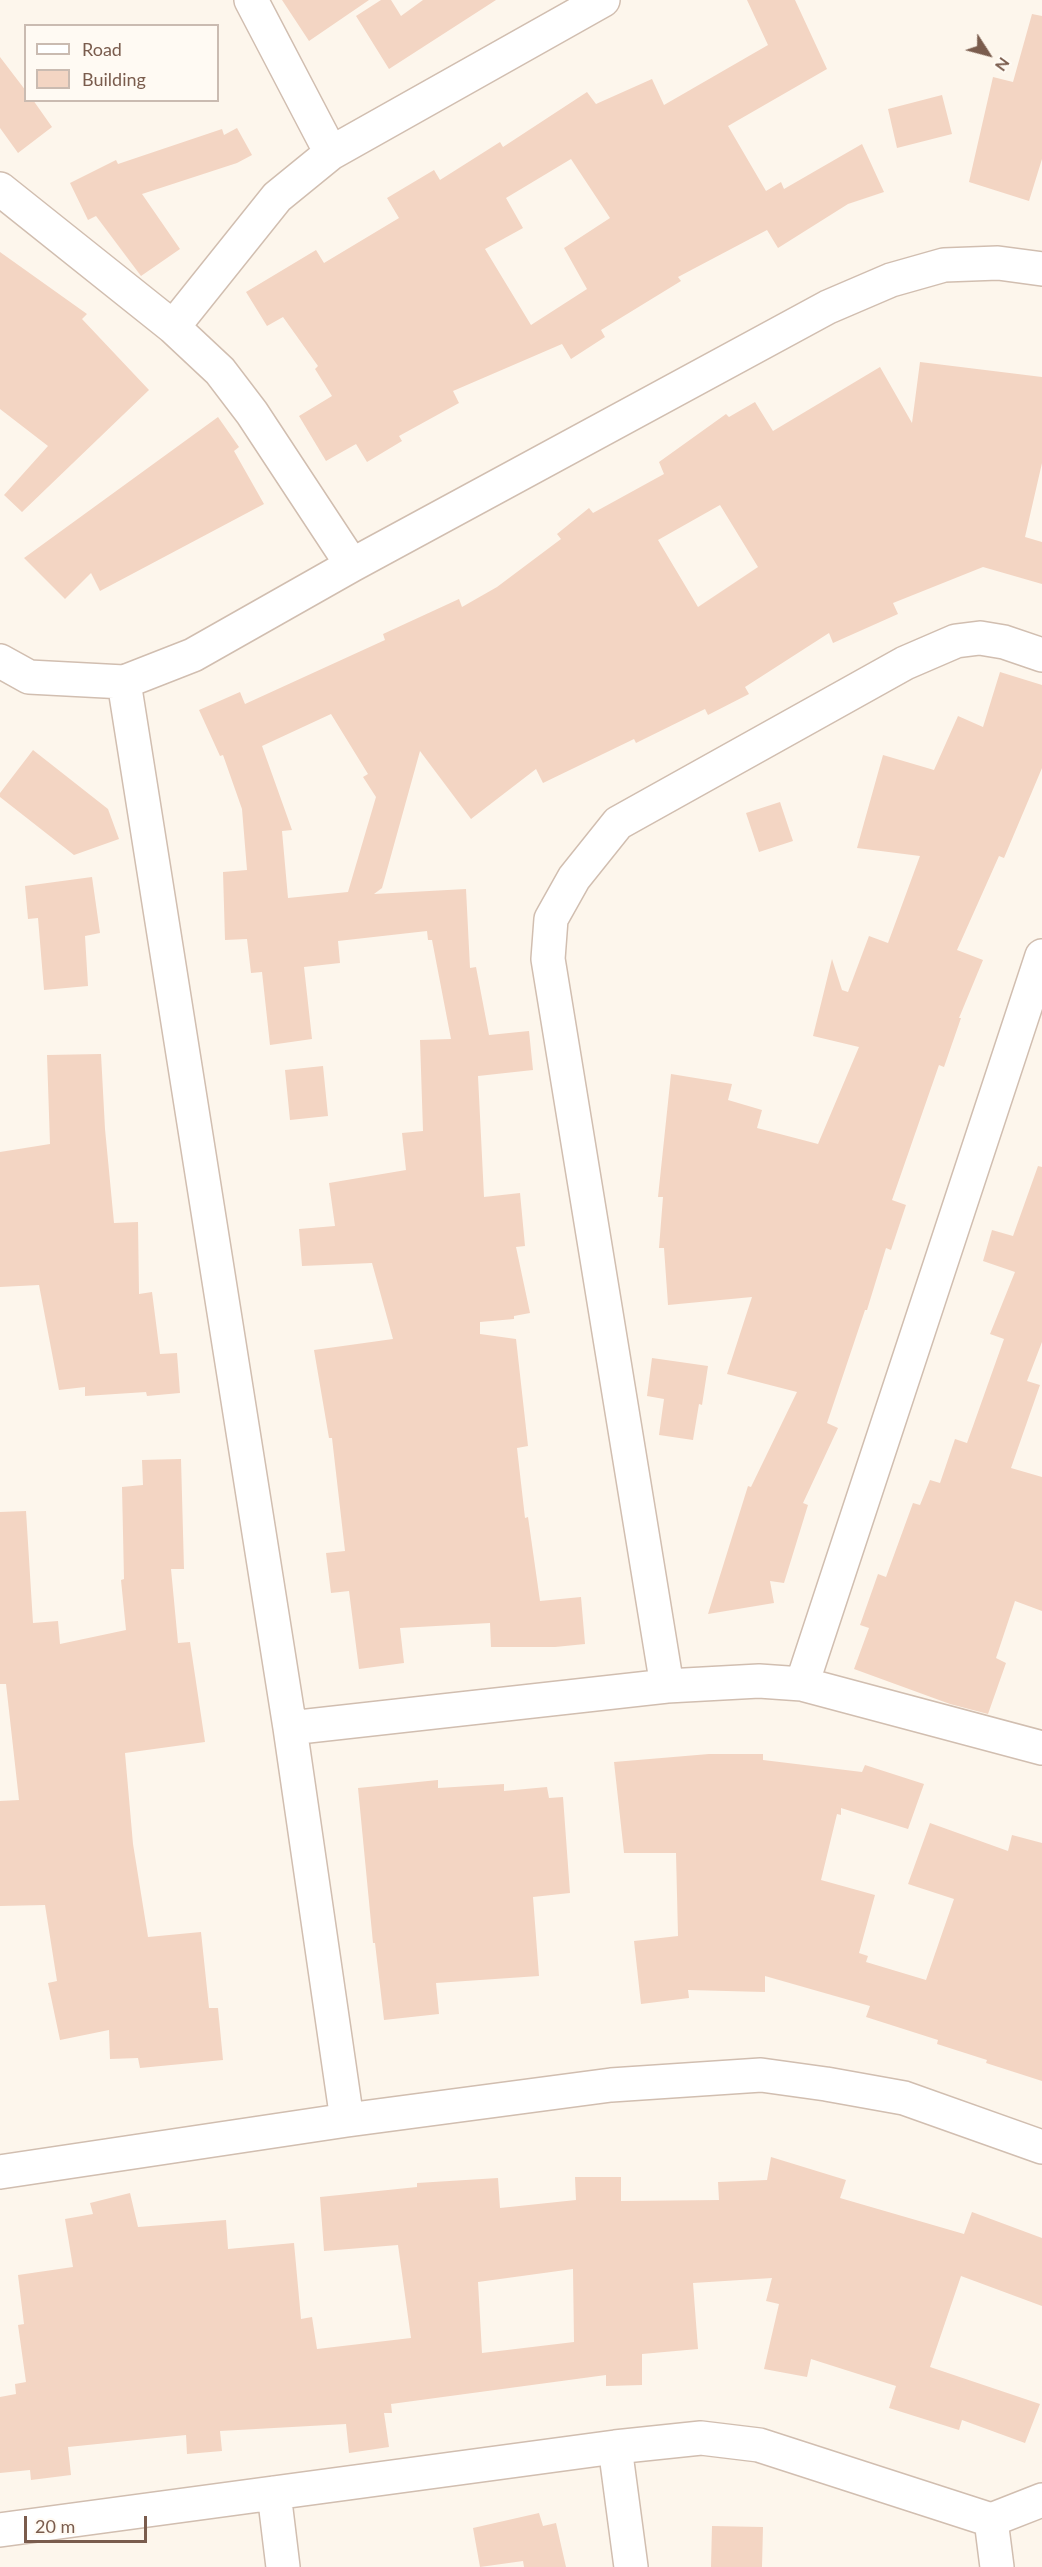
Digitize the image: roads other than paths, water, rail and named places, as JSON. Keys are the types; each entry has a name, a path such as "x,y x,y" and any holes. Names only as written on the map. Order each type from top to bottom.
{"street":[{"path":"251,0 331,153"},
{"path":"173,327 277,197 331,153 603,0"},
{"path":"0,189 173,327 220,370 252,413 352,565"},
{"path":"0,661 29,677 124,682 193,655 352,565 828,307 891,280 944,265 998,262 1042,269"},
{"path":"667,1686 548,958 551,919 574,878 618,823 905,663 956,641 980,638 1005,642 1042,655"},
{"path":"124,682 290,1728 347,2120"},
{"path":"802,1684 1042,956"},
{"path":"290,1728 667,1686 759,1681 802,1684 1042,1748"},
{"path":"0,2172 347,2120 611,2085 761,2076 826,2084 904,2098 1042,2147"},
{"path":"0,2530 615,2447 701,2438 759,2445 991,2520 1042,2500"},
{"path":"615,2447 631,2567"},
{"path":"274,2493 283,2567"},
{"path":"991,2520 997,2567"}]}
